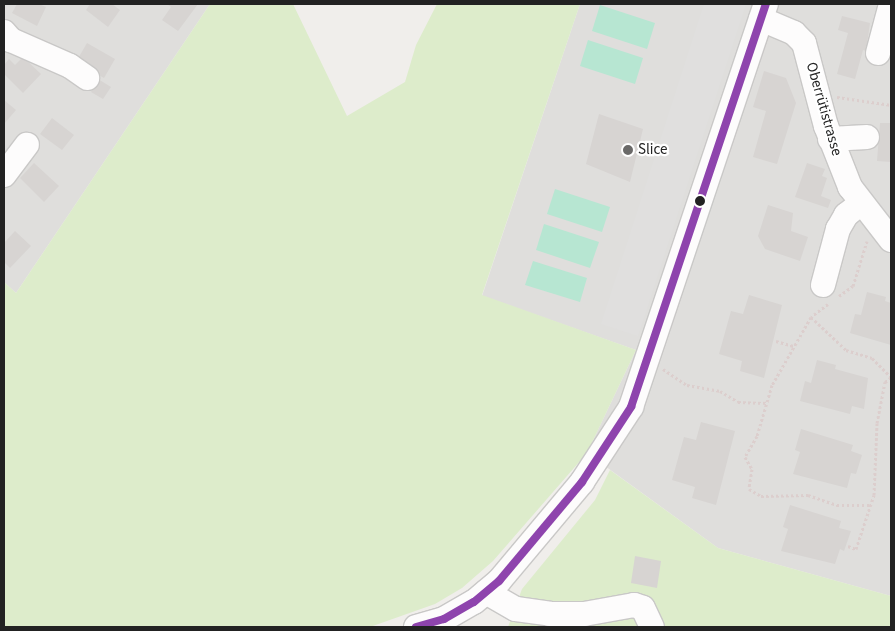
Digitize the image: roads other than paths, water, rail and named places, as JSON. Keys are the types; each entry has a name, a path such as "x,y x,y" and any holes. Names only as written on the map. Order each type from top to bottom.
{"street":[{"path":"878,53 891,4"},
{"path":"416,627 446,623 486,592 527,552 582,482 631,407 763,11"},
{"name":"Oberrütistrasse","path":"763,11 794,33 804,43 830,139 860,204 880,235"},
{"path":"4,32 11,40 70,66 88,78"},
{"path":"830,139 867,137"},
{"path":"4,175 27,145"},
{"path":"823,284 838,229 846,215 860,204"},
{"path":"486,592 516,609 550,614 584,614 634,605 642,608 652,627"}],"place":[{"name":"Slice","path":"628,150"}]}
